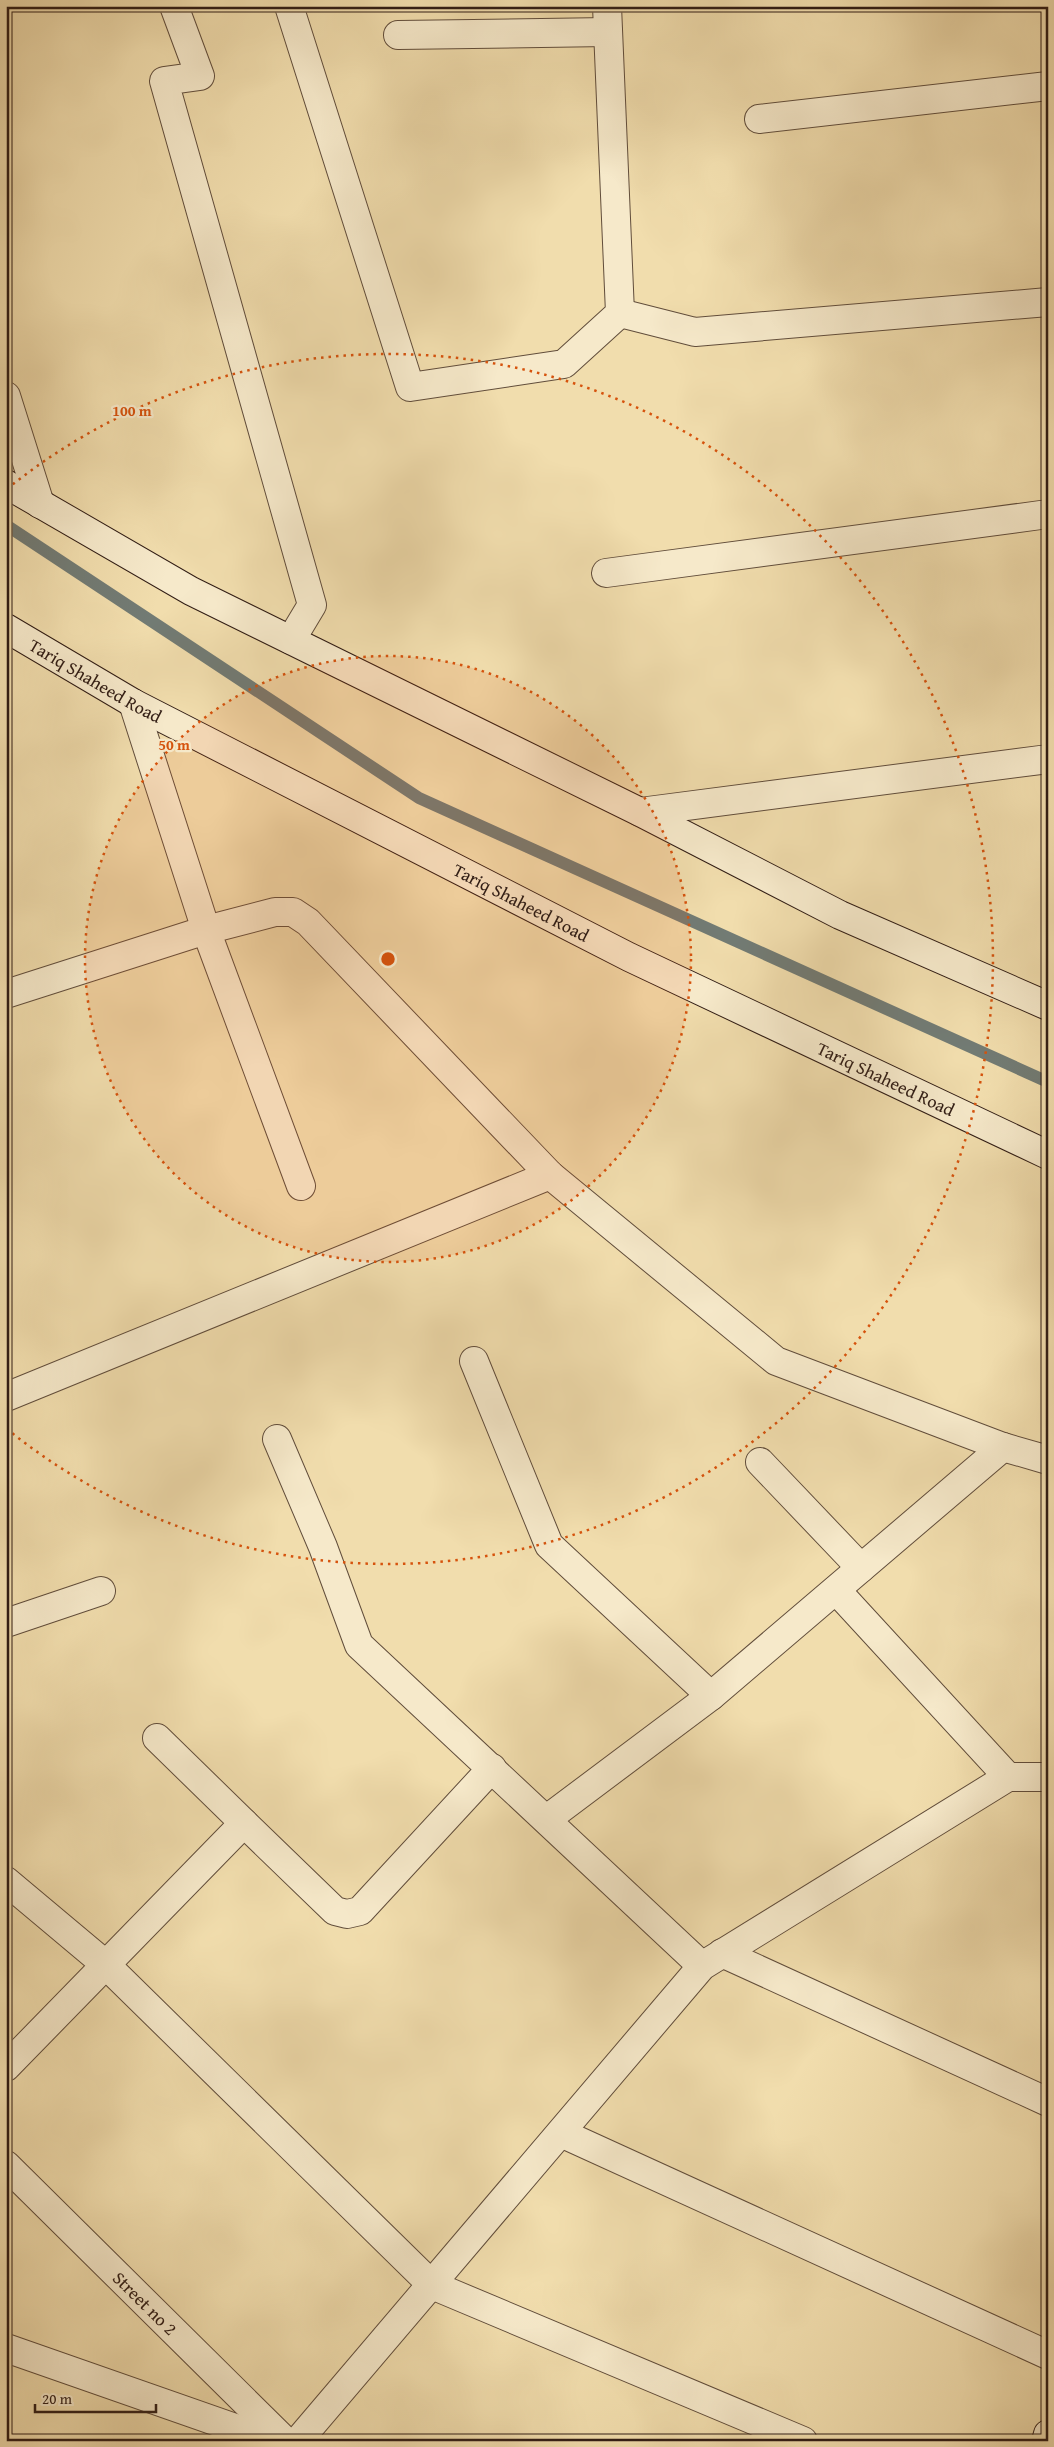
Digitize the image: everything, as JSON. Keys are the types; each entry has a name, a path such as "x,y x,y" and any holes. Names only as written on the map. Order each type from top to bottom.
{"street":[{"path":"174,6 200,76 164,81 312,605 292,640"},
{"path":"289,6 410,387 564,364 620,313"},
{"path":"398,35 608,19 620,313"},
{"path":"759,119 1048,86"},
{"path":"620,313 695,332 1048,302"},
{"path":"6,396 40,504"},
{"path":"6,484 191,591 640,812 840,915 1048,1006"},
{"path":"606,573 1048,514"},
{"name":"Tariq Shaheed Road","path":"6,628 134,703 629,956 1048,1155"},
{"path":"134,703 206,930 301,1186"},
{"path":"640,812 1048,758"},
{"path":"6,994 206,930 275,912 293,912 308,922 550,1175 776,1361 1003,1447 1048,1460"},
{"path":"6,1397 550,1175"},
{"path":"474,1361 550,1545 711,1696"},
{"path":"276,1439 323,1547 359,1645 547,1819 712,1960 1048,2102"},
{"path":"547,1819 711,1696 1003,1447"},
{"path":"760,1462 862,1568"},
{"path":"836,1590 1008,1777"},
{"path":"6,1623 101,1591"},
{"path":"157,1738 335,1911 347,1914 360,1911 492,1768"},
{"path":"298,2441 712,1960 1008,1777 1048,1777"},
{"path":"6,2067 244,1823"},
{"path":"6,1881 105,1964 432,2285 803,2441"},
{"path":"561,2134 1048,2355"},
{"name":"Street no 2","path":"6,2165 285,2441"},
{"path":"6,2348 272,2441"},
{"path":"1046,2441 1048,2434"}],"waterway":[{"path":"6,525 419,798 1048,1082"}]}
